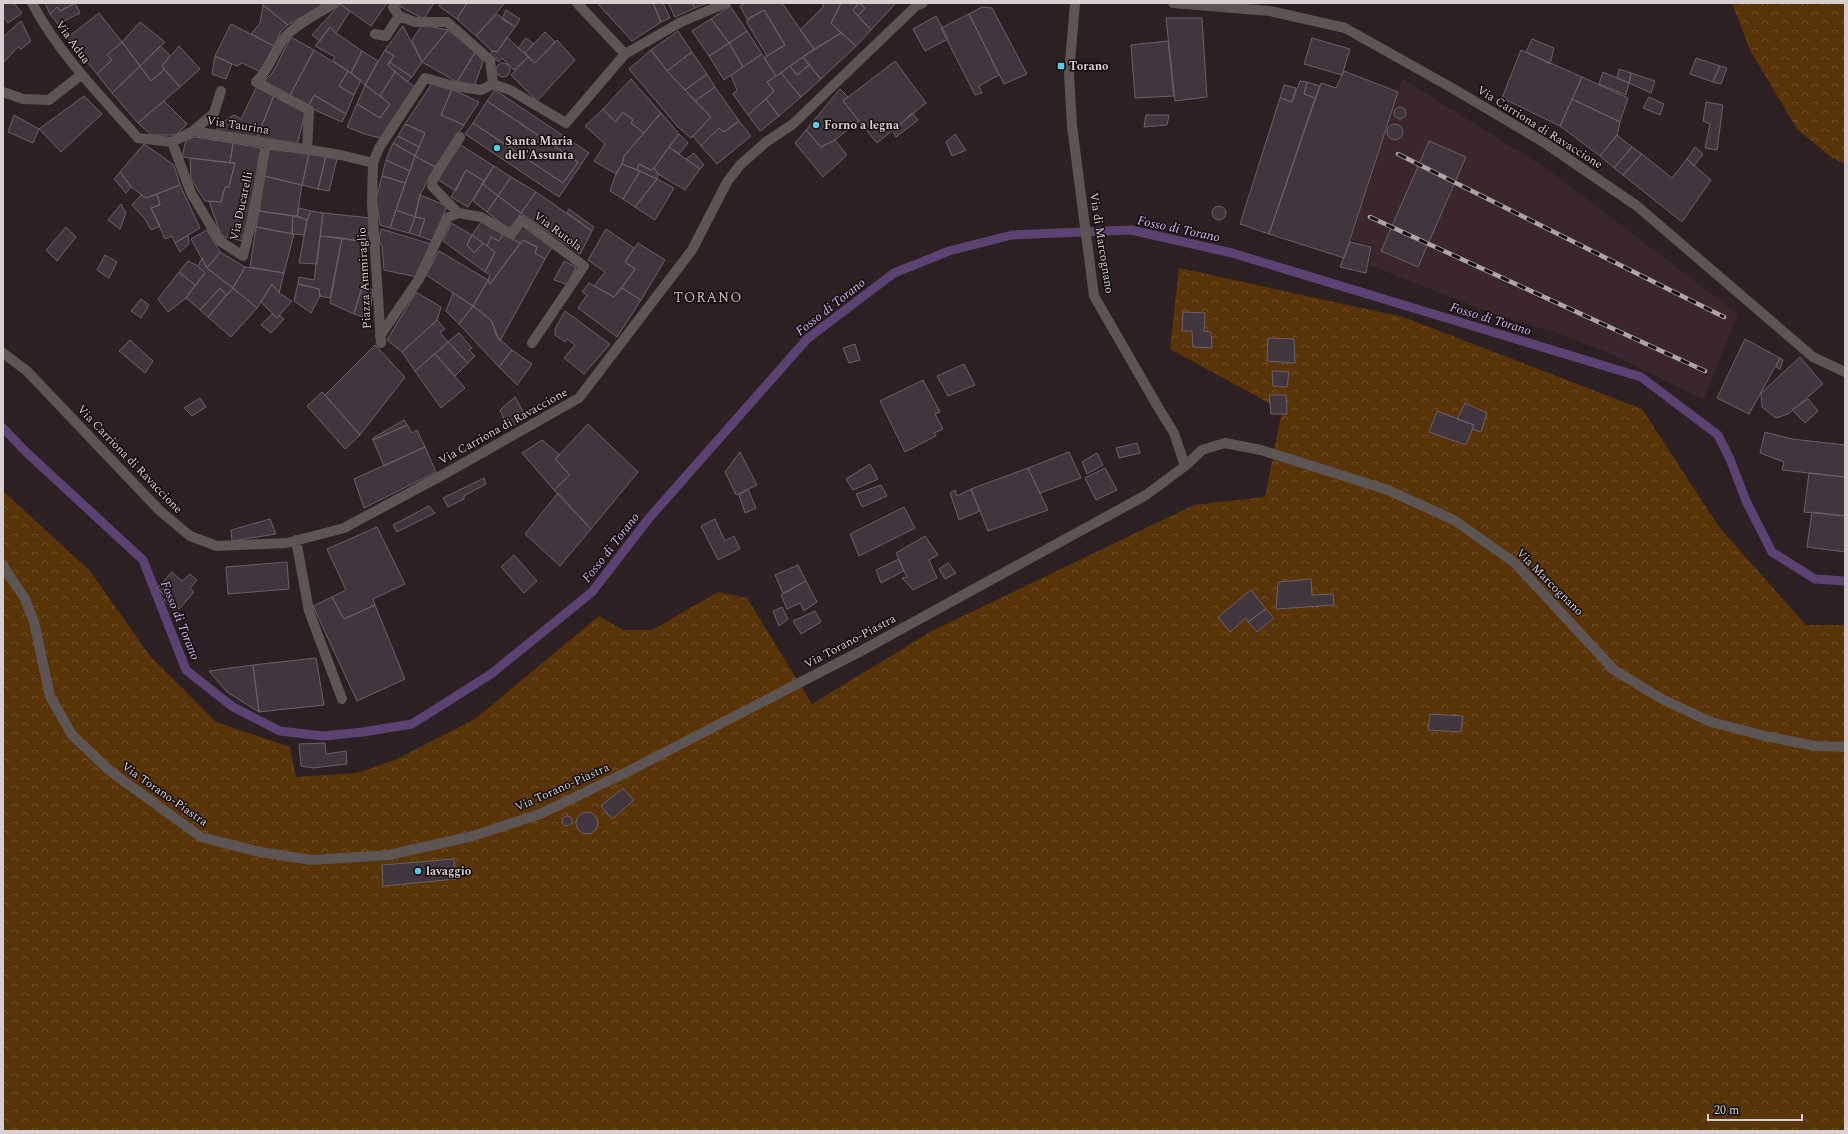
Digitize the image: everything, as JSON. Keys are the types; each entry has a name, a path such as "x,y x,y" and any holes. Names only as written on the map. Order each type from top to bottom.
{"street":[{"name":"Via Adua","path":"32,3 41,19 81,75"},
{"path":"307,150 309,110 256,82 264,74 280,44 288,34 335,3"},
{"path":"396,3 393,6 399,16 415,22 447,22 490,60 493,84"},
{"path":"577,3 625,54"},
{"path":"373,163 379,148 425,78 454,86 481,90 493,84 510,90 566,122 625,54 681,22 726,3"},
{"name":"Via Carriona di Ravaccione","path":"3,352 27,371 160,511 190,536 217,546 287,543 344,528 448,472 579,398 692,250 726,182 740,165 766,142 793,124 916,6 923,3"},
{"name":"Via di Marcognano","path":"1075,3 1069,74 1072,126 1094,296 1174,433 1185,466"},
{"name":"Via Carriona di Ravaccione","path":"1173,3 1270,11 1345,28 1452,88 1545,143 1637,206 1813,357 1845,372"},
{"path":"375,34 386,36 399,16"},
{"path":"3,92 23,99 49,100 81,75 138,138 172,142"},
{"path":"193,131 214,113 221,91"},
{"name":"Via Taurina","path":"172,142 193,131 341,155 373,163"},
{"path":"458,213 432,186 433,179 460,137"},
{"name":"Via Ducarelli","path":"172,142 191,193 220,241 243,256 255,208 266,143"},
{"name":"Piazza Ammiraglio","path":"373,163 372,203 380,339 419,279 447,218 458,213"},
{"name":"Via Rutola","path":"458,213 481,217 510,234 522,220 584,266 532,343"},
{"name":"Via Marcognano","path":"1185,466 1202,450 1226,443 1261,450 1388,490 1454,520 1515,563 1614,670 1662,699 1711,722 1815,746 1845,747"},
{"name":"Via Torano-Piastra","path":"3,566 24,597 34,622 50,696 72,735 110,771 201,837 260,852 312,860 389,855 473,836 540,814 621,775 861,651 1146,495 1185,466"},
{"path":"296,540 309,611 342,699"}],"shaded area":[{"path":"1402,79 1544,167 1738,314 1703,399 1605,351 1557,333 1496,315 1370,265 1373,246 1351,240"}],"green space":[{"path":"1732,3 1845,3 1845,164 1832,158 1797,129 1750,50"},
{"path":"1179,268 1403,317 1642,409 1719,527 1806,625 1845,625 1845,1131 3,1131 3,491 90,571 150,656 216,722 290,747 296,777 357,773 395,760 475,719 599,616 623,630 652,630 718,592 747,598 812,704 932,631 1194,505 1265,497 1282,410 1170,349"}],"building":[{"path":"3,3 14,3 22,13 8,23 3,16"},
{"path":"45,3 75,3 60,11 57,7 50,14"},
{"path":"75,3 80,13 58,24 50,14 57,7 60,11"},
{"path":"264,3 319,3 322,5 288,25 263,5"},
{"path":"387,3 371,26 340,4"},
{"path":"401,3 434,3 424,19 399,6"},
{"path":"441,3 467,3 457,19 439,6"},
{"path":"467,3 504,4 476,36 457,19"},
{"path":"597,3 653,3 661,22 632,41"},
{"path":"653,3 663,3 670,18 661,22"},
{"path":"668,3 692,3 695,8 675,17"},
{"path":"692,3 708,3 695,8"},
{"path":"746,3 782,3 814,49 776,76 764,58 785,45 764,10 747,19 740,6"},
{"path":"823,3 841,3 831,23 841,33 814,49 800,30 823,7"},
{"path":"841,3 859,3 853,10 871,30 856,46 831,23"},
{"path":"859,3 865,8 858,16 853,10"},
{"path":"860,3 896,3 871,30 858,16 865,8"},
{"path":"340,4 350,11 336,33 330,27 320,41 312,35"},
{"path":"263,5 288,25 281,31 274,46 251,34 260,23"},
{"path":"730,6 747,31 729,43 711,19"},
{"path":"982,7 992,8 1027,74 1004,84 969,14"},
{"path":"506,10 520,19 515,27 502,19"},
{"path":"764,10 785,45 767,56 746,21"},
{"path":"99,13 122,42 107,55 112,60 97,74 67,38"},
{"path":"497,14 515,27 497,52 492,51 476,36"},
{"path":"969,14 999,75 979,86 982,93 975,95 941,28"},
{"path":"936,16 948,39 925,51 913,29"},
{"path":"1166,18 1202,18 1207,97 1175,101"},
{"path":"711,19 729,43 709,56 692,31"},
{"path":"21,21 31,41 21,49 18,47 3,63 3,37"},
{"path":"140,22 165,42 140,66 122,42"},
{"path":"231,24 274,46 261,72 242,63 237,66 215,56"},
{"path":"422,25 448,30 422,62 412,40"},
{"path":"403,26 422,62 412,77 389,62 394,56 385,50"},
{"path":"330,27 362,51 351,73 333,61 335,57 315,46"},
{"path":"448,30 476,51 457,82 422,62"},
{"path":"678,31 692,52 667,71 651,50"},
{"path":"747,31 762,54 743,67 729,43"},
{"path":"545,32 555,42 535,63 525,53"},
{"path":"841,33 856,46 821,79 803,57"},
{"path":"291,37 314,50 289,97 262,83 273,72"},
{"path":"507,37 528,57 514,70 502,58 499,62 490,55 492,51 497,52"},
{"path":"526,38 534,44 525,53 518,48"},
{"path":"1312,38 1350,49 1342,75 1304,64"},
{"path":"1532,39 1554,48 1550,64 1526,52"},
{"path":"557,40 575,60 537,101 511,75 528,57 535,63"},
{"path":"1168,41 1174,96 1135,98 1131,45"},
{"path":"122,42 140,66 112,93 97,74 112,60 107,55"},
{"path":"729,43 743,67 724,80 709,56"},
{"path":"160,46 170,55 162,66 164,70 151,81 140,66"},
{"path":"179,46 200,69 180,87 162,66"},
{"path":"314,50 348,71 339,86 354,95 346,114 314,95 308,107 289,97"},
{"path":"385,50 394,56 388,65 395,72 380,96 365,85"},
{"path":"651,50 667,71 711,117 691,138 679,128 629,69"},
{"path":"1521,50 1582,77 1560,126 1502,98"},
{"path":"362,51 378,61 365,85 351,73"},
{"path":"476,51 483,62 474,86 457,82"},
{"path":"692,52 707,74 685,90 667,71"},
{"path":"762,54 776,76 767,82 774,91 748,115 733,94 737,90 731,75"},
{"path":"215,56 232,64 226,79 212,74"},
{"path":"803,57 809,65 797,75 790,66"},
{"path":"1696,58 1720,66 1713,82 1690,74"},
{"path":"895,61 926,103 877,143 843,101"},
{"path":"389,62 412,77 407,82 388,65"},
{"path":"500,63 506,63 510,67 510,73 506,77 500,77 496,73 496,67"},
{"path":"809,65 821,79 801,97 781,73 790,66 797,75"},
{"path":"140,66 151,81 164,70 180,87 138,123 112,93"},
{"path":"1720,66 1727,68 1721,84 1713,82"},
{"path":"1619,69 1631,73 1629,83 1617,78"},
{"path":"348,71 361,80 354,95 339,86"},
{"path":"1344,71 1398,92 1344,258 1269,234 1321,83 1336,88"},
{"path":"395,72 415,87 381,138 364,134 347,127 357,104 380,118 390,104 380,96"},
{"path":"1603,72 1629,83 1626,95 1599,84"},
{"path":"781,73 801,97 779,116 766,99 774,91 767,82"},
{"path":"1631,73 1655,81 1651,93 1629,83"},
{"path":"707,74 715,87 695,101 685,90"},
{"path":"1582,77 1628,98 1620,122 1572,99"},
{"path":"631,79 661,113 644,133 631,123 633,120 623,112 615,122 603,109"},
{"path":"1300,81 1307,82 1304,94 1315,98 1269,234 1240,224 1280,98 1292,102"},
{"path":"433,82 452,89 441,115 464,125 435,167 415,156 425,133 405,124"},
{"path":"1307,82 1320,86 1315,98 1304,94"},
{"path":"365,85 390,104 380,118 357,104"},
{"path":"1284,85 1296,88 1292,102 1280,98"},
{"path":"257,86 274,95 257,138 216,131 220,124 234,115 241,119"},
{"path":"715,87 739,121 724,132 719,128 701,146 693,136 711,117 695,101"},
{"path":"452,89 479,102 464,125 441,115"},
{"path":"840,89 848,97 843,101 859,121 835,140 821,147 806,130"},
{"name":"Santa Maria dell'Assunta","path":"495,90 589,153 559,197 465,134 473,123 563,183 578,162 487,101"},
{"path":"274,95 306,110 297,145 257,138"},
{"path":"314,95 346,114 342,122 308,107"},
{"path":"84,96 102,114 61,152 39,129"},
{"path":"1649,97 1664,104 1660,115 1643,108"},
{"path":"766,99 779,116 760,131 748,115"},
{"path":"1572,99 1620,122 1617,135 1600,156 1560,126"},
{"path":"164,101 187,124 176,135 151,135 138,123"},
{"path":"487,101 578,162 563,183 473,123"},
{"path":"1706,102 1723,105 1717,150 1705,148 1710,124 1703,121"},
{"path":"1398,107 1402,107 1406,113 1402,119 1398,119 1394,115 1394,111"},
{"path":"603,109 615,122 623,112 633,120 631,123 644,133 624,156 622,164 616,174 594,161 605,144 585,126"},
{"path":"661,113 679,134 654,168 651,170 639,164 637,170 622,164 624,156"},
{"path":"912,113 918,120 896,137 893,132"},
{"path":"14,115 39,129 33,143 8,132"},
{"path":"1146,115 1169,115 1167,125 1144,127"},
{"path":"739,121 751,136 717,164 701,146 719,128 724,132"},
{"path":"405,124 425,133 419,147 398,136"},
{"path":"1395,124 1402,129 1403,132 1398,139 1395,140 1388,135 1387,132 1392,125"},
{"path":"806,130 821,147 835,140 847,155 823,177 795,143"},
{"path":"679,134 688,143 679,154 669,147"},
{"path":"955,134 966,150 952,156 946,142"},
{"path":"1617,135 1632,147 1614,168 1600,156"},
{"path":"398,136 419,147 415,156 393,143"},
{"path":"195,137 233,143 230,163 182,157 186,140"},
{"path":"1429,141 1466,157 1418,267 1381,251"},
{"path":"233,143 262,148 243,241 221,236 209,201 221,202 225,187 229,187 235,163 230,163"},
{"path":"393,143 415,156 410,171 386,160"},
{"path":"144,144 174,165 180,185 146,198 131,187 120,172"},
{"path":"459,144 494,166 484,181 466,170 456,191 438,180"},
{"path":"669,147 700,169 685,190 658,174 654,168"},
{"path":"1632,147 1642,154 1623,175 1614,168"},
{"path":"1695,147 1703,154 1694,166 1687,159"},
{"path":"268,149 309,154 302,185 264,176"},
{"path":"694,153 704,165 700,169 686,159"},
{"path":"309,154 326,156 318,189 302,185"},
{"path":"1642,154 1672,178 1687,159 1711,180 1682,222 1623,175"},
{"path":"326,156 337,159 329,191 318,189"},
{"path":"415,156 435,167 420,195 415,217 396,210"},
{"path":"190,158 235,163 229,187 225,187 221,202 205,201 191,179"},
{"path":"386,160 410,171 405,183 382,176"},
{"path":"622,164 640,171 623,199 610,191 616,174"},
{"path":"639,164 651,170 654,168 658,174 657,179 637,170"},
{"path":"494,166 511,177 498,196 483,184"},
{"path":"466,170 484,181 468,207 451,197"},
{"path":"640,171 657,179 635,207 623,199"},
{"path":"120,172 131,187 126,193 114,179"},
{"path":"264,176 302,185 297,216 259,211"},
{"path":"382,176 405,183 390,228 380,225 376,199"},
{"path":"511,177 536,192 521,213 498,196"},
{"path":"657,179 674,188 655,220 635,207"},
{"path":"483,184 498,196 487,212 473,201"},
{"path":"180,185 200,228 175,243 172,236 165,239 151,208 160,205 157,194"},
{"path":"536,192 592,231 580,254 521,213"},
{"path":"157,194 160,205 151,208 160,226 151,230 145,219 132,205 141,195 146,198"},
{"path":"420,195 447,206 433,241 419,236 425,219 415,217"},
{"path":"498,196 521,213 510,230 487,212"},
{"path":"121,204 126,213 120,229 108,220"},
{"path":"1216,206 1222,206 1226,210 1226,216 1222,220 1216,220 1212,216 1212,210"},
{"path":"299,208 311,211 307,220 297,216"},
{"path":"569,209 594,227 592,231 567,213"},
{"path":"396,210 415,217 409,233 390,228"},
{"path":"259,211 293,216 292,234 256,227"},
{"path":"311,211 323,213 317,264 299,263 307,220"},
{"path":"323,213 371,218 367,242 320,236"},
{"path":"293,216 307,220 304,235 292,234"},
{"path":"415,217 425,219 419,236 409,233"},
{"path":"481,222 503,234 499,241 491,237 487,246 472,235"},
{"path":"451,223 472,235 467,245 474,253 483,243 495,252 485,272 443,241"},
{"path":"523,225 553,246 545,259 535,253 537,247 523,240 520,243 513,239"},
{"path":"66,227 76,237 57,261 46,250"},
{"path":"256,227 294,234 284,273 250,267"},
{"path":"381,229 431,244 417,277 384,270 382,246 379,241"},
{"path":"606,229 634,248 625,262 635,269 614,297 594,286 605,272 588,260"},
{"path":"207,230 220,252 207,268 191,239"},
{"path":"503,234 520,243 490,284 488,280 490,275 485,272 495,252 487,246 491,237 499,241"},
{"path":"188,235 189,244 180,252 175,243"},
{"path":"472,235 483,243 474,253 467,245"},
{"path":"320,236 342,238 330,298 320,296 319,289 298,284 299,277 314,280"},
{"path":"342,238 367,242 362,287 354,314 330,303"},
{"path":"523,240 537,247 535,253 545,259 500,341 491,320 473,306 488,280 490,284"},
{"path":"1350,242 1371,247 1366,273 1340,267"},
{"path":"638,243 665,260 641,300 622,288 635,269 625,262"},
{"path":"439,251 488,280 473,306 426,275"},
{"path":"220,252 245,267 233,288 207,268"},
{"path":"105,255 117,262 109,278 97,270"},
{"path":"202,258 207,268 233,288 226,295 220,288 200,310 186,298 205,273 198,266"},
{"path":"188,261 198,266 205,273 195,285 179,272"},
{"path":"564,261 576,267 568,285 554,280"},
{"path":"245,267 284,273 279,293 272,284 257,308 233,288"},
{"path":"179,272 195,285 186,298 168,312 158,299"},
{"path":"589,283 614,297 622,288 641,300 617,337 578,308 587,295 582,292"},
{"path":"272,284 279,293 292,301 277,318 261,302"},
{"path":"298,284 319,289 320,296 311,313 294,301"},
{"path":"362,287 373,290 369,319 354,314"},
{"path":"220,288 226,295 208,317 200,310"},
{"path":"233,288 257,308 231,337 208,317"},
{"path":"416,292 441,307 437,320 402,352 387,340"},
{"path":"453,293 473,306 459,324 446,311"},
{"path":"141,299 149,305 141,318 131,311"},
{"path":"473,306 491,320 497,337 512,350 499,367 459,324"},
{"path":"565,311 610,344 584,374 564,358 575,345 567,339 565,342 555,335 555,329"},
{"path":"1183,312 1205,313 1204,331 1211,332 1212,348 1193,347 1192,331 1182,331"},
{"path":"272,314 277,318 279,315 284,319 271,333 261,325"},
{"path":"437,320 445,329 440,332 448,342 415,371 402,352"},
{"path":"459,333 472,348 469,350 475,356 468,363 448,342"},
{"path":"1268,338 1294,339 1295,363 1267,361"},
{"path":"1745,339 1780,358 1749,414 1717,398"},
{"path":"130,340 153,361 145,373 119,351"},
{"path":"448,342 468,363 455,376 435,354"},
{"path":"855,344 860,360 849,363 843,348"},
{"path":"375,345 405,377 360,435 325,395"},
{"path":"512,350 532,364 517,385 499,367"},
{"path":"435,354 465,388 441,408 415,371"},
{"path":"1800,357 1823,384 1788,414 1776,418 1762,407 1761,393"},
{"path":"1780,358 1783,360 1780,369 1776,367"},
{"path":"964,364 975,385 948,396 937,376"},
{"path":"1272,371 1289,372 1287,387 1273,386"},
{"path":"923,380 940,412 935,414 943,429 934,433 936,436 905,452 880,401"},
{"path":"322,392 360,435 345,449 307,406"},
{"path":"1269,395 1286,395 1287,414 1271,414"},
{"path":"515,397 526,417 508,429 500,410"},
{"path":"200,398 206,407 192,416 184,408"},
{"path":"1808,399 1818,411 1805,423 1792,410"},
{"path":"1465,403 1487,413 1481,432 1472,429 1474,425 1457,419"},
{"path":"1437,411 1474,425 1466,445 1429,432"},
{"path":"404,420 407,425 373,440 373,438"},
{"path":"588,424 638,472 591,529 554,490 570,475 555,459"},
{"path":"407,425 412,433 417,430 425,447 384,466 373,440"},
{"path":"1765,432 1792,439 1845,445 1845,477 1782,470 1784,462 1760,453"},
{"path":"542,440 560,455 555,459 570,475 554,490 522,453"},
{"path":"1137,443 1140,453 1119,458 1116,448"},
{"path":"425,447 436,472 364,508 354,479"},
{"path":"740,452 757,485 736,495 725,472"},
{"path":"1069,452 1081,478 1040,493 1028,468"},
{"path":"1097,453 1103,465 1087,474 1082,462"},
{"path":"870,464 878,479 853,490 846,479"},
{"path":"1028,468 1048,510 988,531 971,489"},
{"path":"1105,468 1117,490 1096,500 1085,478"},
{"path":"1809,473 1845,477 1845,516 1804,512"},
{"path":"484,478 486,484 464,496 464,499 448,507 443,498"},
{"path":"881,485 887,496 862,507 856,494"},
{"path":"748,489 756,508 745,513 739,495"},
{"path":"971,489 980,511 959,520 950,493 955,490 957,496"},
{"path":"558,493 591,529 560,566 525,534"},
{"path":"429,506 435,513 397,532 393,525"},
{"path":"904,507 915,528 859,556 850,534"},
{"path":"1812,512 1845,516 1845,552 1807,547"},
{"path":"270,519 276,534 232,541 231,530"},
{"path":"715,519 725,541 734,536 740,549 718,560 701,526"},
{"path":"377,527 405,584 373,599 375,605 344,619 332,597 346,590 327,549"},
{"path":"925,536 938,555 929,560 937,578 913,590 902,578 907,577 896,553"},
{"path":"514,555 537,581 524,593 501,567"},
{"path":"899,559 904,571 881,583 876,570"},
{"path":"287,562 289,589 228,594 226,567"},
{"path":"948,563 956,573 945,579 939,569"},
{"path":"798,565 806,581 783,593 775,575"},
{"path":"172,572 182,581 190,574 197,580 190,588 194,592 179,609 177,607 174,610 164,600 166,597 157,588"},
{"path":"1311,579 1312,595 1333,594 1334,605 1276,609 1278,582"},
{"path":"806,581 817,602 804,611 800,603 787,609 781,595"},
{"path":"1251,590 1266,609 1248,622 1246,618 1230,632 1218,617"},
{"path":"332,597 344,619 375,605 405,679 357,701 313,606"},
{"path":"782,607 788,619 779,626 773,611"},
{"path":"1266,609 1274,618 1257,632 1248,622"},
{"path":"815,611 821,622 801,634 793,621"},
{"path":"316,658 324,705 259,712 253,665"},
{"path":"253,665 259,712 227,692 209,671"},
{"path":"1430,714 1463,716 1461,732 1428,730"},
{"path":"325,743 326,754 346,751 347,764 313,768 301,766 299,744"},
{"path":"623,788 634,800 612,819 601,806"},
{"path":"587,812 595,815 598,823 595,831 587,834 579,831 576,823 579,815"},
{"path":"565,816 569,816 571,817 571,825 565,826 562,823 562,819"},
{"name":"lavaggio","path":"454,859 456,879 383,886 382,865"}],"waterway":[{"name":"Fosso di Torano","path":"3,428 25,451 143,560 186,670 233,707 280,731 323,736 363,732 412,724 491,674 592,592 650,517 807,339 894,273 949,251 1012,235 1131,230 1232,253 1641,377 1718,435 1730,459 1746,501 1772,552 1815,579 1845,581"}],"railway":[{"path":"1398,154 1724,317"},
{"path":"1370,217 1705,371"}],"place":[{"name":"Torano","path":"1061,66"},
{"name":"Forno a legna","path":"816,125"},
{"name":"Santa Maria dell'Assunta","path":"497,148"},
{"name":"lavaggio","path":"418,871"}],"district":[{"name":"TORANO","path":"708,297"}]}
